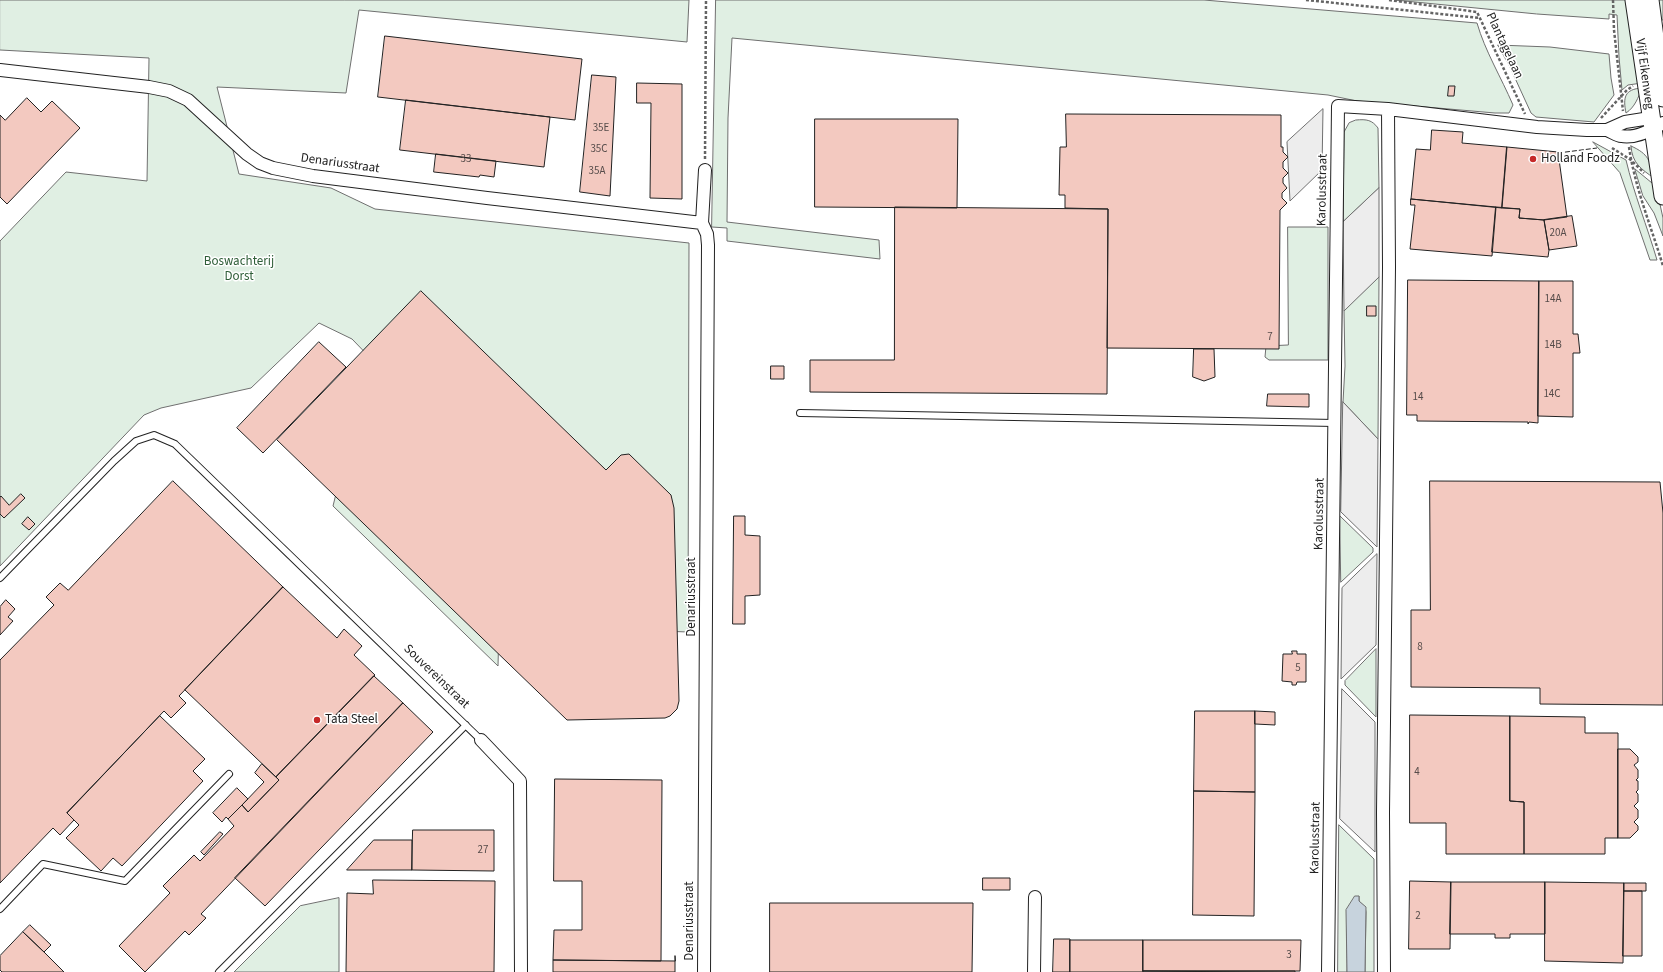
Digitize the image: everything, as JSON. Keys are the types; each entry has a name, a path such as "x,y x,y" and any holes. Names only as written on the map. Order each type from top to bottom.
{"main road":[{"name":"Vijf Eikenweg","path":"1634,0 1655,123 1663,196"},
{"name":"Vijf Eikenweg","path":"1650,0 1663,98"}],"street":[{"name":"Denariusstraat","path":"0,70 169,90 188,100 247,154 260,163 273,168 313,176 702,223"},
{"name":"Karolusstraat","path":"1328,972 1338,106 1388,109 1587,130 1607,130 1625,122 1655,123"},
{"path":"1384,972 1383,812 1389,267 1388,109"},
{"name":"Denariusstraat","path":"704,972 708,245 707,234 702,223 705,170"},
{"name":"Souvereinstraat","path":"481,740 520,781 521,972"},
{"path":"1034,972 1035,897"}],"lane":[{"path":"800,413 1335,423"},
{"name":"Souvereinstraat","path":"0,578 114,461 136,441 154,435 175,444 481,740"},
{"path":"219,972 466,725"},
{"path":"0,909 43,864 125,881 229,774"}],"path":[{"path":"705,170 706,0"},
{"path":"1306,0 1480,18"},
{"name":"Plantagelaan","path":"1389,0 1466,9 1477,12 1531,125"},
{"name":"Vijf Eikenweg","path":"1587,130 1620,96 1613,0"},
{"path":"1631,160 1637,189 1647,214 1663,266"}],"green space":[{"name":"Boswachterij Dorst","path":"0,0 689,0 687,42 359,10 346,93 217,87 239,174 331,188 375,209 689,243 688,632 499,625 498,666 333,506 354,421 381,369 352,339 319,323 251,388 161,408 144,415 0,566 0,241 66,172 147,181 149,58 0,50"},
{"path":"716,0 1204,0 1477,23 1489,54 1513,105 1509,113 1495,113 1357,101 1328,95 732,38 728,118 727,222 879,240 880,259 727,241 727,228 712,227"},
{"path":"1395,0 1663,0 1663,20 1631,17 1642,83 1628,85 1622,90 1617,15 1609,14 1609,19 1537,14"},
{"path":"1498,45 1550,47 1609,54 1614,95 1594,122 1536,117 1531,113"},
{"path":"1642,88 1638,99 1626,113 1626,95 1631,90"},
{"path":"1356,120 1369,121 1374,123 1378,128 1379,188 1343,222 1344,132 1349,123"},
{"path":"1593,142 1626,160 1657,260 1650,260 1620,173"},
{"path":"1631,146 1642,152 1648,159 1654,178 1645,172 1635,161"},
{"path":"1635,169 1652,183 1658,184 1657,191 1663,218 1663,236 1654,213 1643,196"},
{"path":"1288,227 1328,227 1328,360 1269,360 1265,357 1266,346 1288,345"},
{"path":"1379,277 1378,439 1343,402 1345,366 1344,311"},
{"path":"1340,516 1373,548 1373,552 1341,582"},
{"path":"1376,649 1376,717 1345,685 1345,681"},
{"path":"1339,825 1374,859 1374,972 1365,972 1366,912 1365,907 1359,901 1359,896 1350,910 1348,920 1347,972 1338,972"},
{"path":"339,898 339,972 234,972 300,906"}],"shaded area":[{"path":"1323,109 1322,170 1290,201 1287,142"},
{"path":"1379,188 1379,277 1344,311 1343,222"},
{"path":"1343,402 1378,439 1377,547 1341,512"},
{"path":"1377,554 1376,645 1341,679 1342,588"},
{"path":"1342,689 1375,722 1375,852 1340,819"},
{"path":"1355,896 1359,896 1359,901 1366,907 1365,972 1347,972 1346,910"}],"building":[{"path":"385,36 582,59 575,120 378,97"},
{"path":"592,75 616,77 610,196 580,192"},
{"path":"637,83 682,84 682,199 650,198 651,103 637,103"},
{"path":"1449,86 1455,86 1454,96 1448,96"},
{"path":"27,98 41,112 52,101 80,128 7,204 0,197 0,115 5,120"},
{"path":"406,100 550,117 544,167 400,150"},
{"path":"1066,114 1281,115 1281,147 1283,147 1283,152 1288,157 1283,162 1283,168 1288,173 1283,178 1283,183 1287,188 1282,193 1282,198 1287,203 1280,210 1279,349 1107,348 1108,209 1065,208 1065,195 1059,195 1060,147 1066,147"},
{"path":"815,119 958,119 957,208 815,207"},
{"path":"1432,130 1463,132 1462,143 1507,147 1502,208 1411,199 1416,149 1430,150"},
{"path":"1507,147 1558,152 1567,217 1544,220 1519,218 1520,209 1502,208"},
{"path":"436,154 496,161 494,177 480,175 479,177 434,172"},
{"path":"1411,199 1496,207 1492,256 1410,249 1415,205 1411,205"},
{"path":"895,207 1108,209 1107,394 810,392 810,360 894,360"},
{"path":"1496,207 1520,209 1519,218 1544,220 1549,250 1548,257 1492,252"},
{"path":"1572,216 1577,246 1549,250 1544,220"},
{"path":"1408,280 1539,281 1538,423 1417,421 1417,415 1407,415"},
{"path":"1539,281 1573,281 1573,334 1578,334 1580,353 1573,353 1573,417 1538,416"},
{"path":"421,291 606,470 621,455 629,454 671,495 674,508 679,701 677,709 670,716 665,718 567,720 277,440"},
{"path":"1367,306 1376,306 1376,316 1367,316"},
{"path":"319,342 346,367 263,453 237,428"},
{"path":"1194,349 1214,349 1215,377 1204,381 1193,377"},
{"path":"771,366 784,366 784,379 771,379"},
{"path":"1268,394 1309,394 1309,407 1267,406"},
{"path":"173,481 283,587 179,696 186,703 171,718 164,711 67,813 74,820 60,835 53,828 0,883 0,660 54,605 46,597 60,583 68,590"},
{"path":"1430,481 1660,482 1663,513 1663,705 1540,704 1540,688 1411,687 1411,610 1430,610"},
{"path":"21,494 25,498 4,518 0,514 0,497 1,496 9,505"},
{"path":"734,516 745,516 745,535 760,536 760,595 745,596 745,624 733,624"},
{"path":"28,517 35,524 29,530 22,524"},
{"path":"283,587 337,638 344,629 362,646 354,655 375,675 276,777 185,690"},
{"path":"6,600 15,609 8,617 13,621 0,635 0,607"},
{"path":"1292,651 1297,651 1297,654 1306,654 1306,682 1297,682 1296,685 1292,685 1292,682 1282,681 1283,654 1292,654"},
{"path":"374,676 403,703 201,914 206,918 189,935 185,931 145,972 119,946 170,893 163,886 194,855 200,861 234,826 228,819 242,805 248,812 279,780 276,777"},
{"path":"403,703 433,732 265,906 235,878"},
{"path":"1195,711 1255,711 1255,792 1194,791"},
{"path":"1255,711 1275,712 1275,725 1255,724"},
{"path":"1410,715 1510,716 1510,801 1524,802 1524,854 1446,854 1446,823 1410,823"},
{"path":"160,716 205,759 193,771 203,781 122,866 113,858 101,871 66,838 79,825 67,813"},
{"path":"1510,716 1585,717 1585,733 1618,733 1618,838 1605,838 1605,854 1524,854 1524,802 1510,801"},
{"path":"1618,749 1630,749 1638,757 1638,762 1634,765 1638,770 1638,778 1636,780 1638,781 1638,790 1636,792 1638,794 1638,802 1634,806 1638,810 1638,818 1634,822 1638,826 1638,830 1630,838 1618,838"},
{"path":"262,764 279,780 248,812 242,805 264,782 255,773"},
{"path":"555,779 662,780 661,961 553,960 554,930 582,930 582,881 554,881"},
{"path":"237,788 248,799 228,819 226,817 222,822 213,813"},
{"path":"1194,791 1255,792 1254,916 1193,915"},
{"path":"413,830 494,830 494,871 412,870"},
{"path":"220,832 223,834 204,855 201,852"},
{"path":"374,840 412,840 412,870 347,870"},
{"path":"983,878 1010,878 1010,890 983,890"},
{"path":"373,880 495,881 494,972 346,972 347,893 373,894"},
{"path":"1410,881 1451,882 1450,949 1409,949"},
{"path":"1451,882 1545,882 1545,934 1510,934 1510,938 1495,938 1495,934 1450,934"},
{"path":"1545,882 1624,883 1623,963 1545,961"},
{"path":"1624,883 1646,883 1646,891 1624,891"},
{"path":"1624,891 1642,891 1642,956 1623,956"},
{"path":"770,903 973,903 972,972 770,972"},
{"path":"30,925 51,945 44,952 23,932"},
{"path":"23,932 64,972 2,972 0,970 0,956"},
{"path":"1054,939 1070,939 1070,972 1053,972"},
{"path":"1070,940 1143,940 1143,972 1070,972"},
{"path":"1143,940 1301,940 1300,971 1143,971"},
{"path":"553,960 675,961 675,972 553,972"},
{"path":"1143,971 1295,971 1295,972"}],"fence":[{"path":"1558,153 1597,148"}],"place":[{"name":"Holland Foodz","path":"1533,159"},
{"name":"Tata Steel","path":"317,720"}]}
